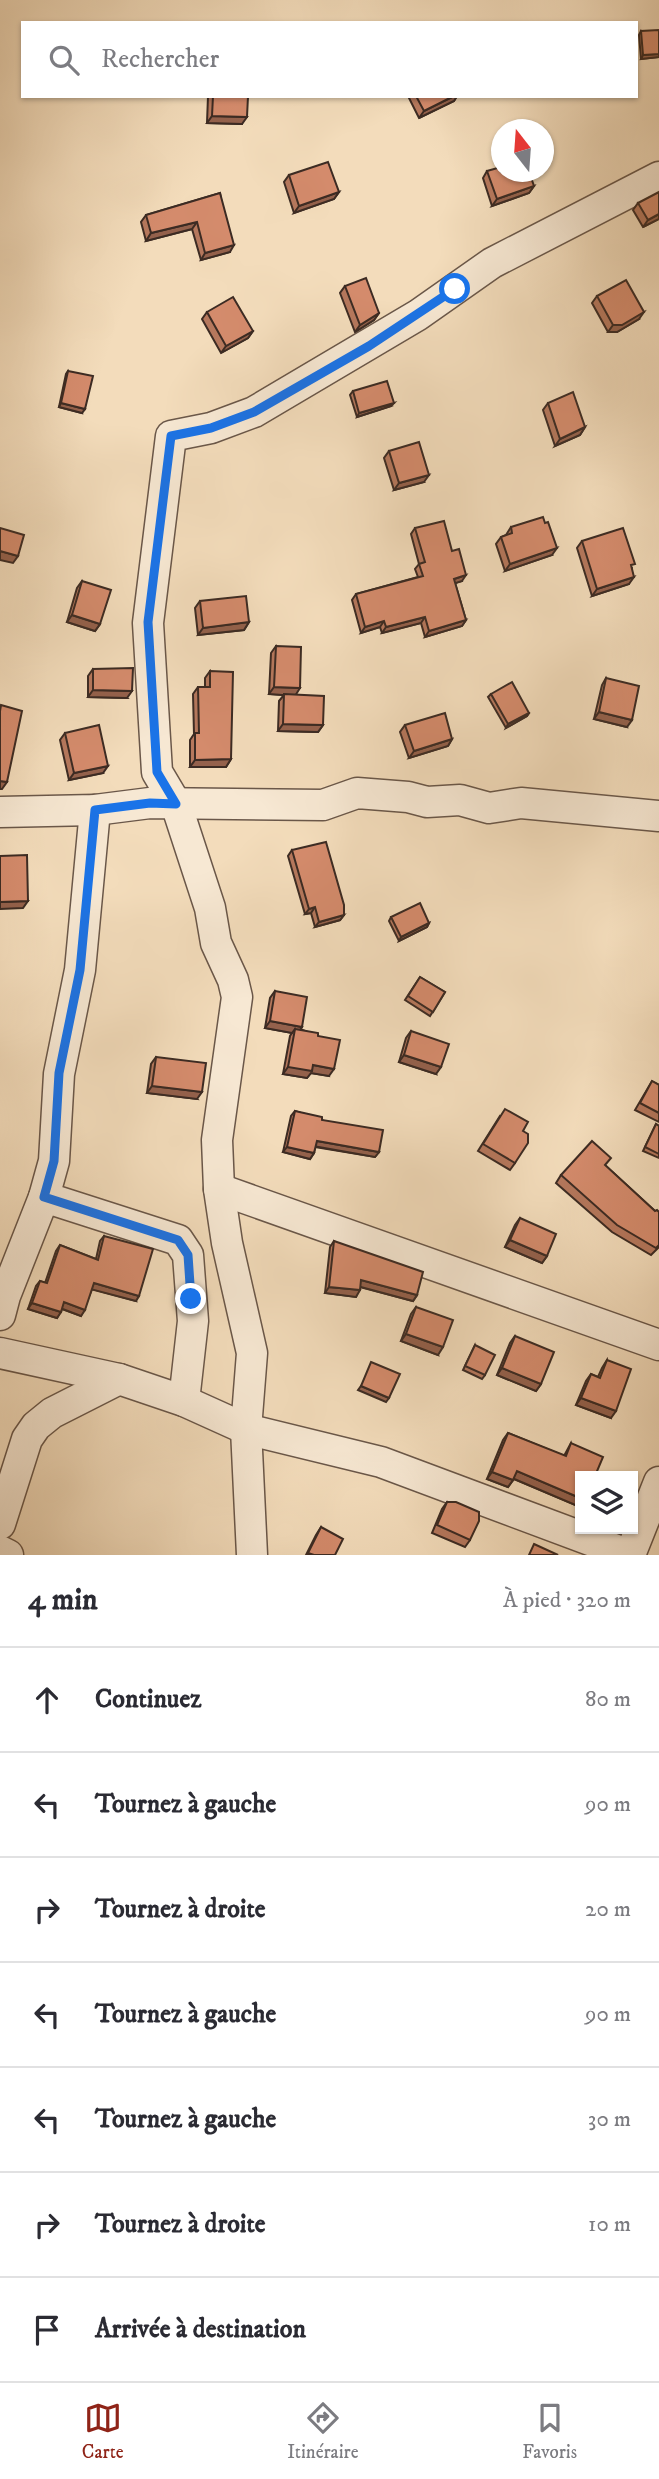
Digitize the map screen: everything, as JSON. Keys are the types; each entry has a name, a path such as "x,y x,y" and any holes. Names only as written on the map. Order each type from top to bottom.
{"street":[{"path":"251,1555 246,1429 252,1353 227,1243 219,1189 217,1140 237,997 233,980 216,943 211,908 176,804 157,772 148,622 171,436 211,428 254,412 418,315 492,263 659,177"},
{"path":"0,812 95,810 150,803 323,805 357,793 408,797 427,802 460,800 489,808 521,803 659,817"},
{"path":"0,1315 44,1197 54,1161 59,1073 80,970 95,810"},
{"path":"219,1189 659,1345"},
{"path":"44,1197 178,1240 188,1255 193,1321 184,1401"},
{"path":"0,1353 119,1379 184,1401 246,1429 381,1462 630,1555 659,1482"},
{"path":"0,1524 27,1440 36,1426 52,1413 119,1379"},
{"path":"0,1551 8,1555"}],"building":[{"path":"659,30 659,54 643,55 641,31"},
{"path":"213,98 248,98 247,117 212,116"},
{"path":"417,98 450,98 424,111"},
{"path":"328,162 339,192 299,206 289,175"},
{"path":"491,170 491,182 533,182 534,186 497,199 487,171"},
{"path":"659,192 659,214 648,220 638,203"},
{"path":"220,193 234,245 205,253 197,222 151,233 146,215"},
{"path":"366,278 379,313 360,325 345,286"},
{"path":"626,280 644,312 622,325 613,325 597,296"},
{"path":"233,297 253,331 226,346 207,312"},
{"path":"68,371 93,376 85,409 61,403"},
{"path":"387,381 394,403 359,413 353,391"},
{"path":"573,392 585,427 560,439 548,403"},
{"path":"419,442 429,475 399,483 389,451"},
{"path":"543,517 545,523 548,522 557,548 510,564 501,537 512,533 511,527"},
{"path":"444,521 452,551 459,549 466,575 454,579 466,620 429,631 425,617 386,627 384,621 365,627 356,594 423,576 419,564 425,562 415,528"},
{"path":"0,528 24,535 18,556 0,551"},
{"path":"623,528 635,564 631,565 634,577 597,589 582,541"},
{"path":"82,581 111,590 100,624 72,615"},
{"path":"246,596 249,622 203,628 200,601"},
{"path":"276,646 301,647 300,688 274,687"},
{"path":"133,668 132,691 93,690 93,669"},
{"path":"210,671 233,672 231,759 195,760 195,733 199,733 198,687 210,687"},
{"path":"606,678 639,686 632,720 599,712"},
{"path":"512,682 529,713 508,724 491,694"},
{"path":"284,694 324,696 323,725 283,724"},
{"path":"1,705 22,711 7,782 0,781"},
{"path":"445,713 452,739 414,751 405,725"},
{"path":"99,725 108,766 74,773 65,733"},
{"path":"326,842 344,905 344,915 319,922 315,907 309,909 292,850"},
{"path":"27,855 28,901 0,902 0,856"},
{"path":"420,903 429,923 401,937 391,917"},
{"path":"420,977 445,992 433,1012 408,996"},
{"path":"275,991 307,997 302,1027 270,1021"},
{"path":"295,1029 340,1040 334,1069 313,1065 312,1071 288,1067"},
{"path":"411,1031 449,1044 441,1067 404,1055"},
{"path":"156,1057 206,1063 202,1092 152,1086"},
{"path":"652,1081 659,1085 659,1113 640,1103"},
{"path":"505,1109 528,1122 523,1131 528,1134 528,1143 515,1163 483,1144"},
{"path":"295,1111 322,1117 322,1120 383,1130 379,1152 317,1141 314,1153 287,1147"},
{"path":"656,1124 659,1126 659,1154 645,1147"},
{"path":"592,1141 611,1158 605,1165 659,1212 659,1245 656,1248 617,1225 561,1175"},
{"path":"520,1218 556,1234 547,1256 510,1240"},
{"path":"104,1236 153,1249 139,1296 94,1283 85,1310 64,1302 61,1312 32,1303 40,1281 47,1283 60,1245 98,1260"},
{"path":"334,1241 423,1272 417,1295 361,1280 360,1290 329,1287"},
{"path":"416,1307 453,1320 443,1347 406,1334"},
{"path":"515,1336 554,1352 541,1384 502,1368"},
{"path":"475,1345 495,1355 485,1375 465,1366"},
{"path":"607,1360 631,1369 616,1411 581,1398 591,1374 600,1378"},
{"path":"371,1362 400,1374 389,1398 361,1386"},
{"path":"508,1433 566,1456 571,1443 603,1457 597,1471 575,1471 575,1496 517,1471 513,1480 492,1472"},
{"path":"447,1502 456,1502 479,1512 479,1521 470,1540 437,1525"},
{"path":"321,1527 343,1539 335,1555 308,1553"},
{"path":"534,1544 558,1555 529,1555"}],"route":[{"path":"191,1299 188,1255 178,1240 44,1197 54,1161 59,1073 80,970 95,810 150,803 176,804 157,772 148,622 171,436 211,428 254,412 369,346 455,289"}]}
